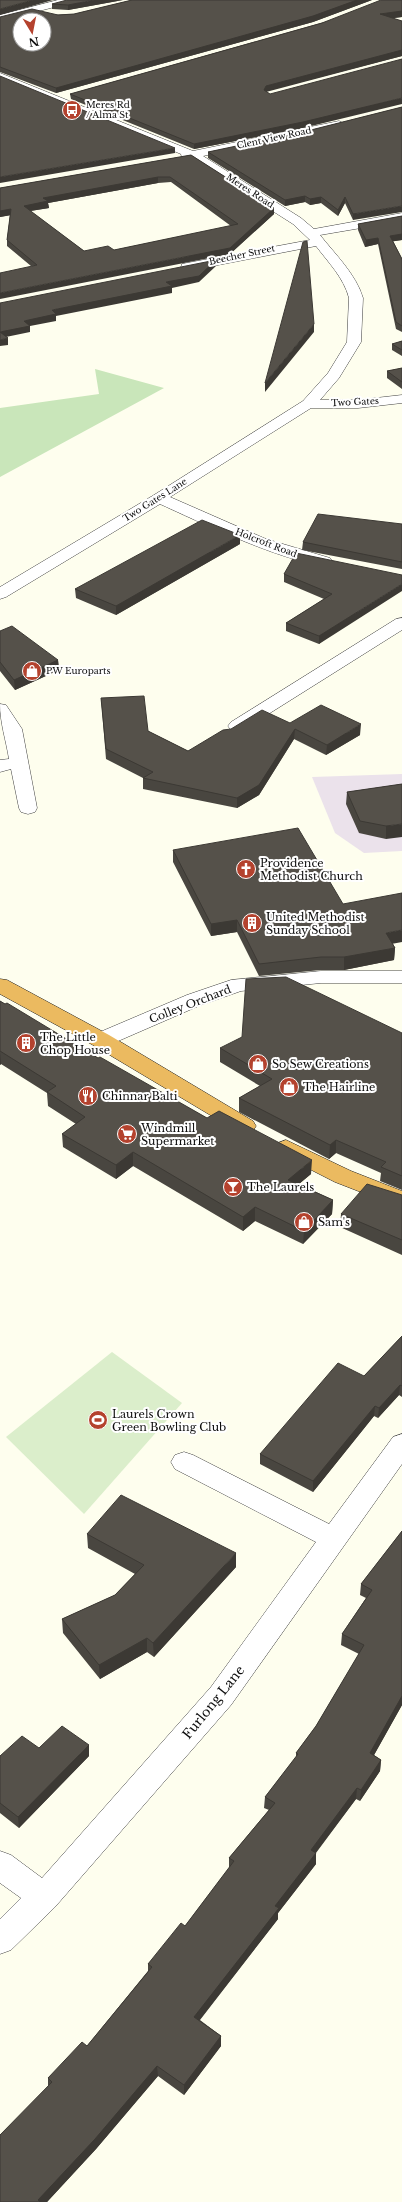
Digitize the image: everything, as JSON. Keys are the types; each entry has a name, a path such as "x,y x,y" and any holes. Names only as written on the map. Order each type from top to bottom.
{"highway":[{"path":"0,985 101,1040 211,1107 312,1163 361,1185 402,1200"}],"street":[{"path":"0,18 70,0"},
{"path":"32,10 42,12"},
{"name":"Meres Road","path":"0,76 193,155 297,221 315,237 338,265 354,290 356,298 354,342 334,375 308,404"},
{"path":"55,99 70,95"},
{"name":"Clent View Road","path":"170,159 350,121"},
{"name":"Beecher Street","path":"172,270 290,246 315,237 402,217"},
{"name":"Two Gates","path":"308,404 358,404 402,399"},
{"name":"Two Gates Lane","path":"0,594 159,498 308,404"},
{"name":"Holcroft Road","path":"159,498 254,540 300,556 338,564"},
{"path":"224,734 402,623"},
{"path":"0,709 13,729 28,808"},
{"path":"0,766 20,762"},
{"name":"Colley Orchard","path":"101,1040 194,1000 238,985 321,976 402,977"},
{"name":"Furlong Lane","path":"0,1940 44,1897 221,1696 402,1444"},
{"path":"184,1462 334,1539"},
{"path":"0,1865 44,1897"}],"shaded area":[{"path":"402,774 402,851 364,853 335,833 312,777"}],"green space":[{"path":"95,369 164,388 0,477 0,408 99,394"},
{"name":"Laurels Crown Green Bowling Club","path":"112,1352 182,1403 84,1514 6,1437"}],"building":[{"path":"0,0 33,0 0,9"},
{"path":"67,0 94,0 68,5 52,4"},
{"path":"132,0 357,0 313,16 56,88 0,67 0,17 12,14 12,52 52,52 52,14 58,15 74,14"},
{"path":"381,0 402,0 402,11 380,14 402,21 402,50 266,86 264,90 270,94 402,59 402,98 303,122 194,144 70,94 322,23"},
{"path":"32,9 45,12 20,12"},
{"path":"0,76 175,148 0,177"},
{"path":"402,107 402,206 353,214 345,197 338,210 321,197 310,199 305,196 285,200 208,152 303,132"},
{"path":"191,155 274,208 230,248 0,293 0,273 37,265 7,240 11,209 0,211 0,188","holes":["158,177 170,177 238,224 114,250 108,246 84,251 24,206 48,201 43,198"]},
{"path":"402,216 402,234 390,236 402,259 402,326 396,322 378,238 366,240 358,224"},
{"path":"307,241 314,324 265,383 303,242"},
{"path":"216,260 199,276 166,282 172,286 52,310 56,314 24,321 30,326 0,332 0,303"},
{"path":"0,332 8,338 0,340"},
{"path":"402,341 402,350 392,344"},
{"path":"402,368 402,382 387,371"},
{"path":"318,514 402,524 402,562 303,542"},
{"path":"202,520 240,535 116,606 75,589"},
{"path":"296,553 402,575 402,584 319,636 286,623 332,594 284,574"},
{"path":"12,626 58,660 14,680 0,662 0,631"},
{"path":"144,696 148,731 188,751 223,730 231,729 262,710 290,723 321,705 361,724 327,745 295,729 259,785 237,798 143,778 153,772 106,749 101,698"},
{"path":"402,784 402,824 386,826 360,821 347,792"},
{"path":"298,828 343,904 402,893 402,930 386,933 395,948 344,957 321,957 259,964 237,920 211,924 173,850"},
{"path":"286,977 402,1033 402,1176 381,1167 386,1162 336,1140 330,1145 239,1098 272,1079 220,1048 242,1037 246,979"},
{"path":"0,1001 5,1004 7,1003 98,1058 100,1057 207,1118 219,1111 312,1160 288,1180 333,1200 304,1231 255,1207 243,1217 133,1152 116,1165 62,1134 85,1117 47,1092 56,1086 0,1051"},
{"path":"367,1184 402,1195 402,1240 341,1214"},
{"path":"402,1336 402,1386 400,1385 379,1408 375,1406 313,1481 260,1454 338,1363 364,1376"},
{"path":"121,1495 236,1553 153,1643 147,1638 99,1665 62,1619 115,1595 144,1565 87,1534"},
{"path":"402,1531 402,1696 370,1753 381,1760 361,1790 357,1788 311,1850 316,1853 275,1906 279,1908 194,2017 221,2036 184,2085 157,2066 95,2139 38,2200 40,2202 0,2202 0,2135 52,2082 48,2078 82,2042 87,2046 152,1967 148,1964 181,1923 185,1926 234,1861 229,1858 275,1803 265,1797 298,1754 296,1753 316,1726 364,1645 342,1634 372,1590 361,1584"},
{"path":"62,1726 89,1745 18,1817 0,1803 0,1756 22,1736 39,1748"}],"place":[{"name":"Meres Rd / Alma St","path":"72,110"},
{"name":"PW Europarts","path":"32,671"},
{"name":"Providence Methodist Church","path":"246,869"},
{"name":"United Methodist Sunday School","path":"252,923"},
{"name":"The Little Chop House","path":"26,1043"},
{"name":"So Sew Creations","path":"258,1064"},
{"name":"The Hairline","path":"289,1087"},
{"name":"Chinnar Balti","path":"88,1096"},
{"name":"Windmill Supermarket","path":"127,1134"},
{"name":"The Laurels","path":"233,1187"},
{"name":"Sam's","path":"304,1222"},
{"name":"Laurels Crown Green Bowling Club","path":"98,1420"}]}
